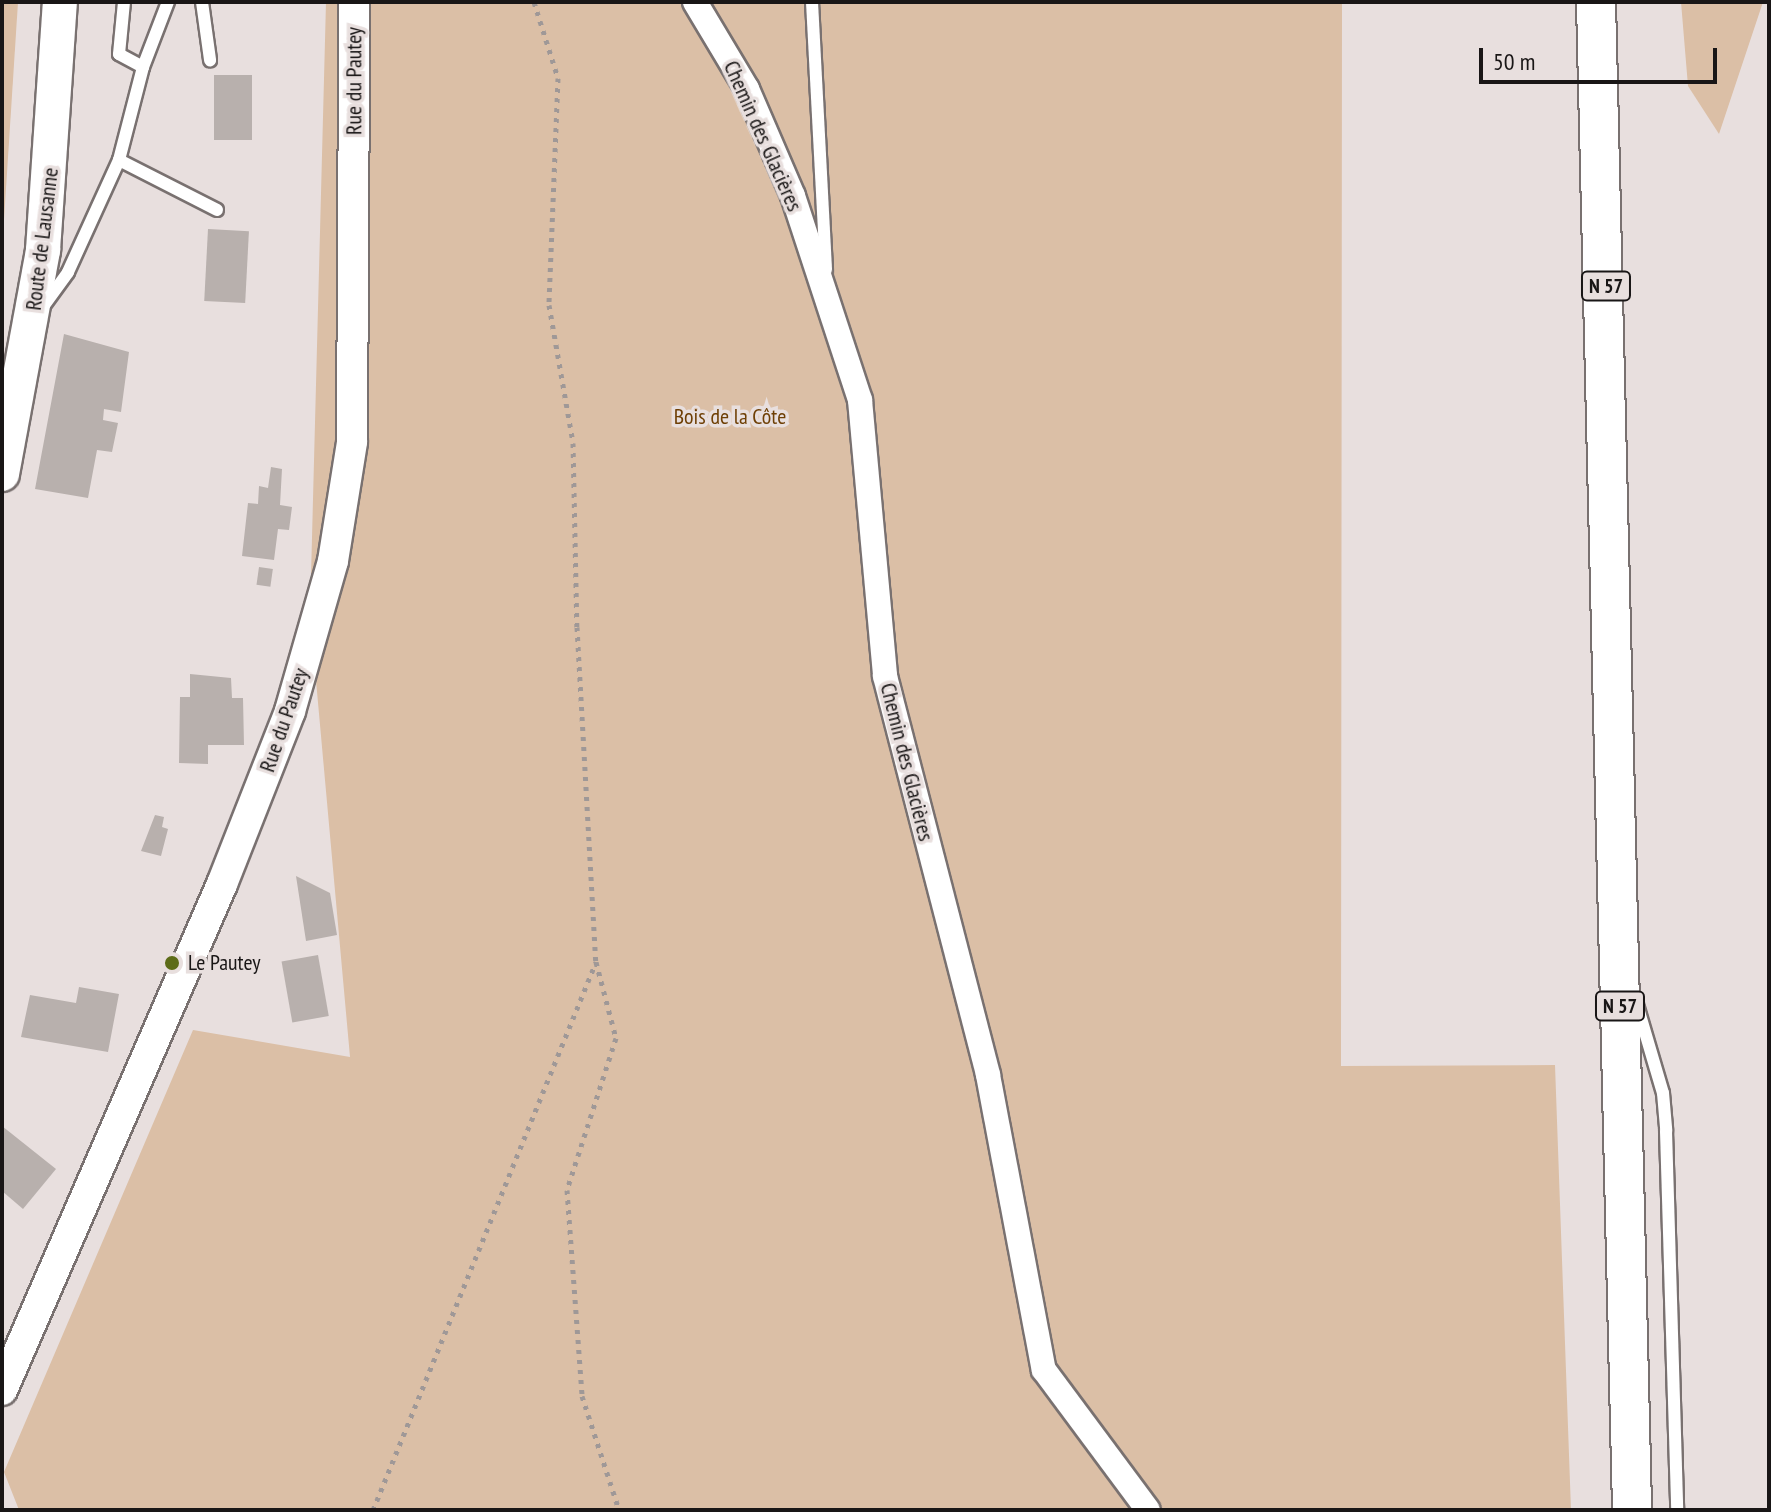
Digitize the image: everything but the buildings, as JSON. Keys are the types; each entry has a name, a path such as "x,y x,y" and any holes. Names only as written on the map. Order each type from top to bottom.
{"main road":[{"name":"Route de Lausanne","path":"2,474 33,320 51,171 60,2"},
{"path":"1596,2 1602,72"},
{"name":"N 57","path":"1605,2 1602,72 1632,1510"}],"street":[{"name":"Rue du Pautey","path":"2,1390 222,884 290,711 333,561 352,442 354,2"},
{"name":"Chemin des Glacières","path":"695,2 747,89 793,196 860,400 885,676 988,1075 1044,1370 1148,1510"},
{"path":"2,407 24,373"}],"lane":[{"path":"124,2 119,54 143,67"},
{"path":"33,320 68,272 119,160 143,67 168,2"},
{"path":"202,2 210,60"},
{"path":"812,2 828,309"},
{"path":"119,160 217,210"},
{"path":"1619,943 1663,1093 1677,1510"}],"path":[{"path":"534,2 558,78 549,305 573,443 577,627 596,962 616,1038 567,1190 582,1396 619,1510"},
{"path":"373,1510 596,962"}],"green space":[{"path":"2,2 18,2 3,235 2,234"},
{"name":"Bois de la Côte","path":"326,2 1342,2 1341,1066 1555,1065 1571,1510 19,1510 4,1472 193,1030 350,1057 310,614"},
{"path":"1681,2 1763,2 1719,134 1688,86"}],"place":[{"name":"Le Pautey","path":"172,963"}]}
